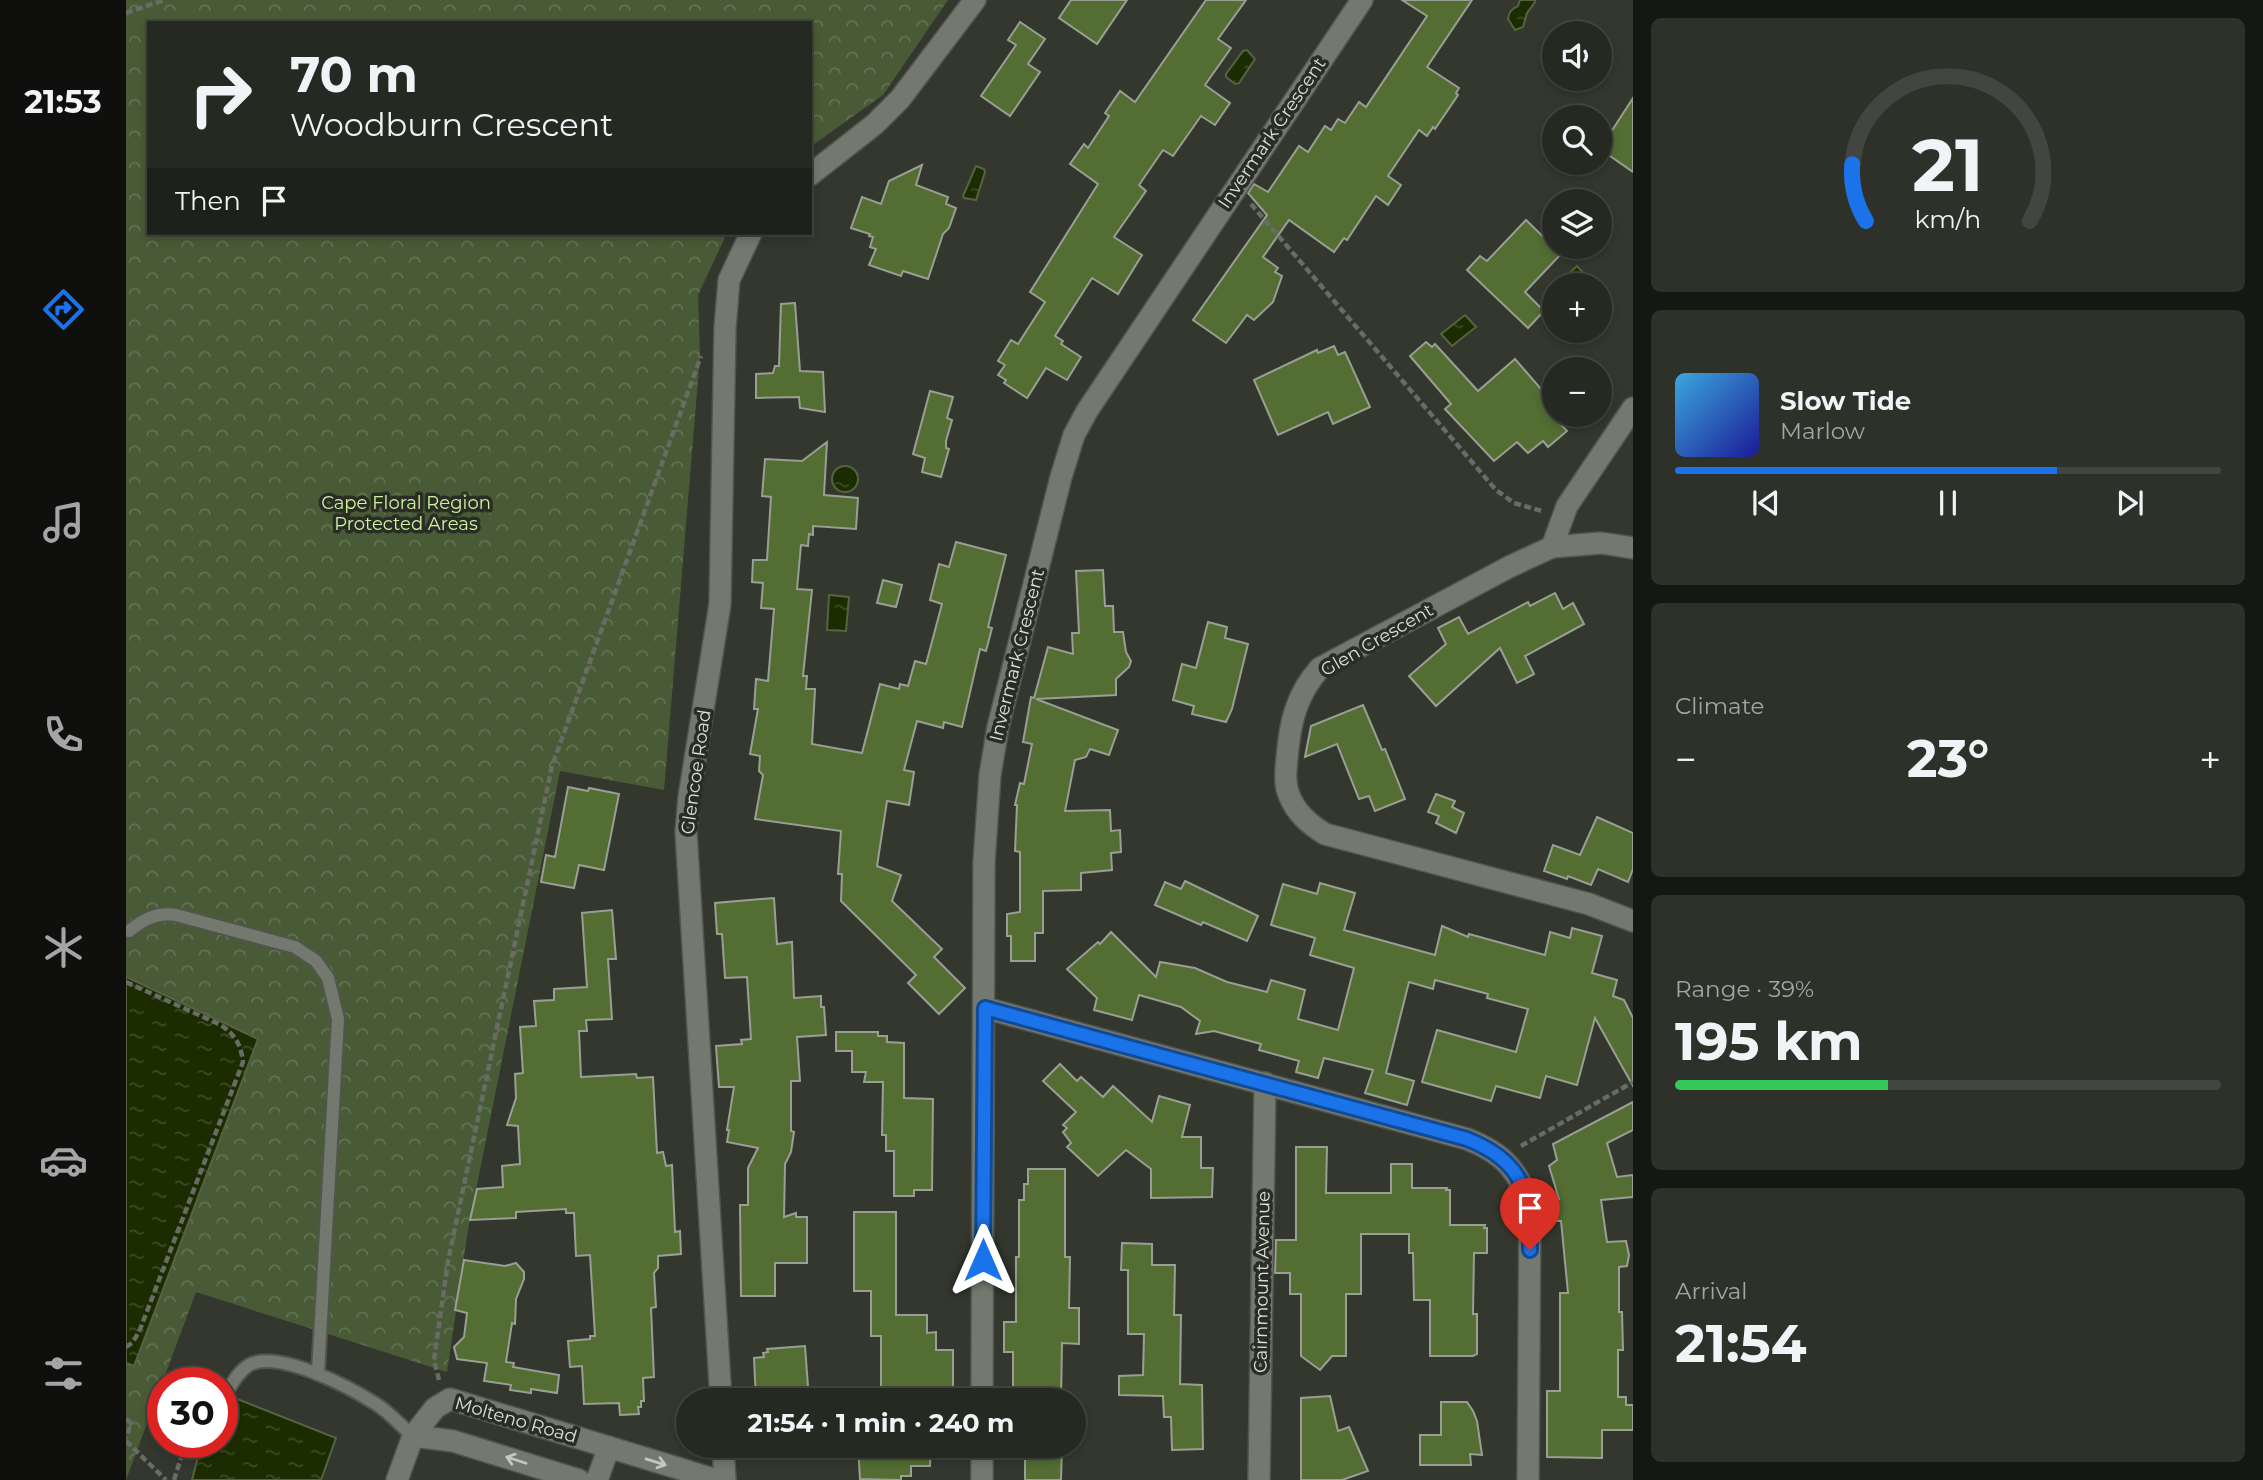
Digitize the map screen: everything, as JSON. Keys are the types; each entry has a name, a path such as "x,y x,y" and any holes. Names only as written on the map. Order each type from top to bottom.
{"street":[{"path":"812,173 875,124 900,99 975,0"},
{"name":"Invermark Crescent","path":"982,1388 984,862 990,775 998,727 1061,477 1074,435 1087,411 1362,0"},
{"name":"Glencoe Road","path":"719,1388 686,832 689,797 720,604 725,328 729,279 750,235"},
{"path":"1552,547 1563,516 1578,487 1633,408"},
{"name":"Glen Crescent","path":"1633,548 1601,544 1552,547 1509,567 1320,668 1307,683 1296,704 1289,729 1285,778 1287,792 1295,807 1308,823 1325,834 1588,904 1633,921"},
{"path":"985,1008 1467,1139 1497,1153 1516,1174 1526,1194 1530,1216 1528,1480"},
{"name":"Cairnmount Avenue","path":"1259,1480 1265,1083"},
{"name":"Molteno Road","path":"397,1480 413,1436 435,1408 450,1399 718,1480"},
{"path":"487,1451 500,1414"},
{"path":"413,1436 453,1441 579,1480"},
{"path":"597,1480 609,1447"},
{"path":"724,1458 725,1480"},
{"path":"982,1458 982,1480"}],"lane":[{"path":"129,931 143,920 163,913 176,915 295,947 316,961 328,978 338,1019 318,1372"},
{"path":"238,1375 250,1364 272,1361 318,1372 379,1405 413,1436"}],"path":[{"path":"126,13 164,0"},
{"path":"1236,186 1496,490 1514,503 1563,516"},
{"path":"444,1402 434,1360 448,1261 552,766 705,345"},
{"path":"126,982 233,1033 241,1048 243,1062 139,1332 126,1347"},
{"path":"1515,1150 1633,1082"},
{"path":"126,1419 131,1423 126,1440 166,1480"},
{"path":"174,1480 181,1458"}],"green space":[{"name":"Cape Floral Region Protected Areas","path":"126,0 948,0 883,95 812,146 812,21 147,21 147,235 726,235 698,295 700,356 664,790 560,771 468,1230 447,1372 196,1292 168,1367 147,1367 147,1424 126,1480"}],"water":[{"path":"1520,0 1535,2 1527,13 1523,27 1515,30 1508,19"},
{"path":"1247,50 1255,59 1239,83 1235,84 1226,74 1243,51"},
{"path":"976,166 985,172 976,200 964,198 963,196"},
{"path":"1577,266 1583,273 1570,273"},
{"path":"1465,315 1476,327 1452,346 1441,334"},
{"path":"845,466 854,470 858,479 854,488 845,492 836,488 832,479 836,470"},
{"path":"829,595 849,597 846,631 827,630"},
{"path":"126,977 258,1039 134,1366 126,1363"},
{"path":"238,1399 336,1438 321,1480 192,1480 198,1458 238,1458"}],"building":[{"path":"1071,0 1127,0 1097,44 1059,18"},
{"path":"1206,0 1246,0 1218,39 1231,48 1205,85 1230,103 1215,125 1201,116 1173,156 1163,150 1139,185 1146,191 1114,237 1142,255 1118,294 1092,278 1055,336 1063,341 1061,344 1081,357 1067,380 1046,368 1027,398 1004,383 1006,380 998,375 1005,365 998,361 1011,340 1018,344 1045,302 1030,292 1098,184 1070,164 1084,144 1088,148 1109,116 1105,113 1120,91 1135,102"},
{"path":"1402,0 1472,0 1427,67 1459,88 1456,93 1458,95 1435,129 1433,127 1427,136 1419,130 1388,176 1401,185 1388,205 1376,196 1347,240 1344,238 1334,252 1289,220 1263,257 1278,268 1275,272 1282,276 1273,302 1254,320 1247,315 1226,343 1193,320 1267,215 1248,193 1254,184 1268,192 1299,146 1308,152 1325,126 1331,130 1338,119 1345,123 1359,102 1366,107 1427,16"},
{"path":"1020,22 1045,39 1028,64 1040,72 1010,116 981,96 1016,45 1008,40"},
{"path":"1633,98 1633,172 1612,157 1612,130"},
{"path":"922,165 916,185 948,197 946,204 956,208 949,228 943,234 928,279 903,271 901,276 869,265 876,249 870,247 873,237 851,228 862,197 881,204 889,181"},
{"path":"1526,220 1542,236 1542,259 1556,259 1525,292 1542,309 1542,313 1528,328 1467,270 1480,256 1487,261"},
{"path":"795,303 800,371 823,372 825,412 800,408 799,397 756,398 756,374 773,373 775,366 779,366 781,304"},
{"path":"1426,342 1432,347 1435,344 1478,391 1515,359 1542,390 1542,427 1563,427 1567,431 1548,447 1543,441 1528,453 1517,442 1494,461 1445,409 1451,404 1410,356"},
{"path":"1334,346 1338,355 1345,352 1370,407 1333,424 1328,412 1278,435 1254,380 1317,350 1318,353"},
{"path":"930,391 953,397 947,418 952,420 946,441 946,448 949,449 941,477 922,472 925,458 913,454"},
{"path":"827,442 824,495 858,498 856,529 813,526 813,535 809,534 808,546 801,545 797,589 812,590 803,676 807,676 806,689 815,689 812,744 862,753 880,684 899,689 900,684 908,686 915,661 926,664 942,604 930,600 939,564 949,567 956,542 1006,555 988,627 992,628 986,651 980,649 962,727 944,722 943,728 917,721 904,770 914,772 909,805 887,801 877,866 901,875 892,901 942,949 934,957 965,988 939,1014 908,983 916,975 841,901 842,874 838,874 841,831 755,819 763,775 759,771 760,756 750,754 758,709 754,709 756,679 768,681 774,609 761,608 763,583 752,582 753,560 767,560 771,497 762,496 765,459 802,461"},
{"path":"1103,570 1105,606 1113,606 1114,632 1123,632 1126,652 1131,661 1129,667 1116,679 1116,695 1036,699 1118,730 1109,755 1090,749 1086,757 1075,760 1065,811 1110,810 1111,831 1120,830 1121,852 1111,853 1112,870 1081,873 1081,890 1043,891 1043,933 1035,933 1035,961 1011,961 1011,936 1007,936 1007,914 1020,912 1020,852 1015,851 1015,805 1020,783 1024,784 1032,744 1023,742 1031,697 1034,698 1048,647 1073,654 1072,633 1079,633 1076,571"},
{"path":"883,580 902,585 896,607 877,603"},
{"path":"1555,593 1563,609 1573,603 1584,624 1525,656 1534,674 1517,683 1500,648 1436,706 1409,676 1446,644 1438,628 1459,617 1468,634 1528,602 1530,606"},
{"path":"1208,622 1227,627 1225,638 1248,644 1232,709 1226,722 1192,714 1194,706 1173,700 1182,664 1196,668"},
{"path":"1363,705 1382,750 1385,749 1405,799 1375,811 1369,796 1359,799 1337,744 1305,757 1311,726"},
{"path":"568,787 619,794 604,870 579,865 574,888 541,882 546,855 555,857"},
{"path":"1436,794 1455,801 1452,807 1464,813 1456,833 1436,823 1439,816 1428,812"},
{"path":"1597,817 1633,833 1633,869 1628,882 1598,869 1591,885 1544,871 1553,845 1580,855"},
{"path":"1185,881 1258,916 1247,941 1155,905 1165,882 1181,889"},
{"path":"1320,883 1355,893 1344,930 1435,955 1442,926 1468,937 1469,934 1545,955 1550,932 1570,938 1572,928 1602,936 1592,973 1617,980 1613,996 1624,1000 1633,1018 1633,1086 1595,1018 1577,1085 1546,1076 1540,1098 1496,1086 1491,1101 1422,1082 1437,1030 1516,1052 1528,1009 1487,998 1488,994 1435,980 1433,989 1409,982 1386,1073 1414,1081 1407,1105 1365,1093 1373,1070 1324,1058 1318,1078 1296,1072 1299,1061 1259,1050 1261,1044 1214,1031 1196,1034 1200,1021 1181,1007 1139,995 1132,1020 1094,1010 1097,998 1067,969 1098,942 1100,944 1111,932 1156,977 1160,962 1195,968 1227,982 1267,992 1271,980 1305,990 1298,1019 1338,1030 1354,968 1310,955 1315,938 1271,925 1283,884 1317,894"},
{"path":"774,898 777,944 792,942 794,998 821,996 826,1035 797,1037 800,1081 791,1081 791,1131 794,1132 791,1152 785,1164 784,1217 796,1213 796,1217 807,1217 807,1263 775,1263 775,1296 741,1296 740,1205 748,1205 748,1168 758,1148 727,1142 734,1087 719,1087 716,1046 742,1044 741,1040 751,1039 747,977 725,978 722,934 717,934 715,903"},
{"path":"612,910 616,959 608,959 612,1019 586,1020 587,1031 579,1031 581,1077 636,1074 637,1078 653,1077 657,1153 663,1152 666,1166 672,1165 675,1232 680,1231 681,1254 658,1256 658,1268 654,1273 656,1307 651,1308 654,1377 643,1378 644,1401 641,1401 641,1407 638,1407 639,1414 620,1415 619,1403 584,1404 582,1366 570,1367 568,1341 595,1336 590,1255 576,1256 574,1213 566,1213 566,1209 516,1212 516,1218 470,1220 477,1189 503,1187 502,1166 520,1164 518,1126 507,1125 516,1098 515,1074 523,1073 520,1027 536,1026 534,1001 554,1000 554,989 587,987 582,913"},
{"path":"836,1032 878,1032 878,1036 887,1036 887,1042 904,1043 904,1098 933,1099 932,1190 914,1190 914,1196 894,1196 894,1151 886,1151 886,1135 882,1135 883,1082 864,1082 866,1072 852,1072 852,1051 836,1051"},
{"path":"1060,1064 1077,1081 1081,1077 1103,1097 1113,1086 1152,1122 1159,1096 1190,1105 1182,1137 1201,1137 1201,1168 1213,1168 1212,1197 1151,1198 1151,1169 1126,1150 1098,1176 1067,1147 1071,1143 1063,1132 1067,1128 1063,1125 1076,1112 1043,1081"},
{"path":"1633,1102 1633,1130 1607,1143 1617,1177 1633,1175 1633,1197 1601,1200 1607,1242 1626,1241 1629,1255 1627,1266 1619,1267 1619,1312 1622,1312 1623,1350 1618,1350 1618,1397 1626,1397 1626,1405 1633,1405 1633,1430 1602,1430 1602,1458 1547,1457 1547,1391 1560,1391 1560,1293 1568,1293 1561,1221 1548,1221 1548,1199 1559,1199 1549,1166 1557,1160 1553,1144"},
{"path":"1296,1147 1327,1147 1326,1193 1391,1193 1391,1164 1412,1164 1412,1188 1450,1190 1450,1225 1485,1225 1487,1253 1474,1253 1473,1314 1477,1314 1477,1354 1430,1356 1430,1300 1414,1300 1413,1253 1409,1253 1409,1234 1361,1234 1361,1294 1346,1294 1346,1356 1332,1356 1320,1370 1301,1356 1301,1294 1290,1294 1290,1273 1275,1273 1276,1240 1296,1240"},
{"path":"1028,1169 1065,1169 1065,1257 1070,1257 1069,1308 1079,1308 1079,1344 1062,1343 1061,1388 1013,1388 1013,1352 1004,1352 1004,1322 1016,1322 1019,1200 1024,1200 1024,1184 1028,1184"},
{"path":"854,1212 896,1212 896,1315 927,1315 927,1333 936,1332 936,1350 953,1350 953,1388 881,1388 881,1336 871,1336 871,1291 854,1291"},
{"path":"1122,1243 1152,1244 1152,1265 1175,1265 1174,1315 1181,1315 1180,1384 1202,1385 1203,1449 1172,1450 1171,1417 1164,1417 1163,1396 1119,1395 1119,1376 1143,1375 1144,1334 1128,1334 1128,1270 1121,1270"},
{"path":"464,1260 505,1266 516,1263 524,1272 516,1299 515,1324 512,1323 506,1362 514,1363 513,1367 559,1375 557,1393 531,1389 531,1393 510,1390 511,1385 484,1381 487,1363 457,1359 454,1347 464,1337 467,1313 455,1310"},
{"path":"805,1346 808,1388 755,1388 754,1358 764,1357 763,1353 768,1352 767,1349"},
{"path":"1330,1396 1338,1431 1349,1427 1368,1471 1342,1480 1301,1480 1301,1398"},
{"path":"1441,1402 1467,1402 1473,1411 1482,1455 1470,1454 1471,1465 1420,1465 1420,1435 1441,1435"},
{"path":"859,1458 930,1458 930,1466 911,1466 911,1476 901,1476 901,1480 860,1479"},
{"path":"1025,1458 1062,1458 1061,1480 1025,1480"}],"route":[{"path":"983,1260 985,1008 1265,1083 1467,1139 1487,1147 1504,1158 1526,1194 1530,1208 1530,1250"}]}
